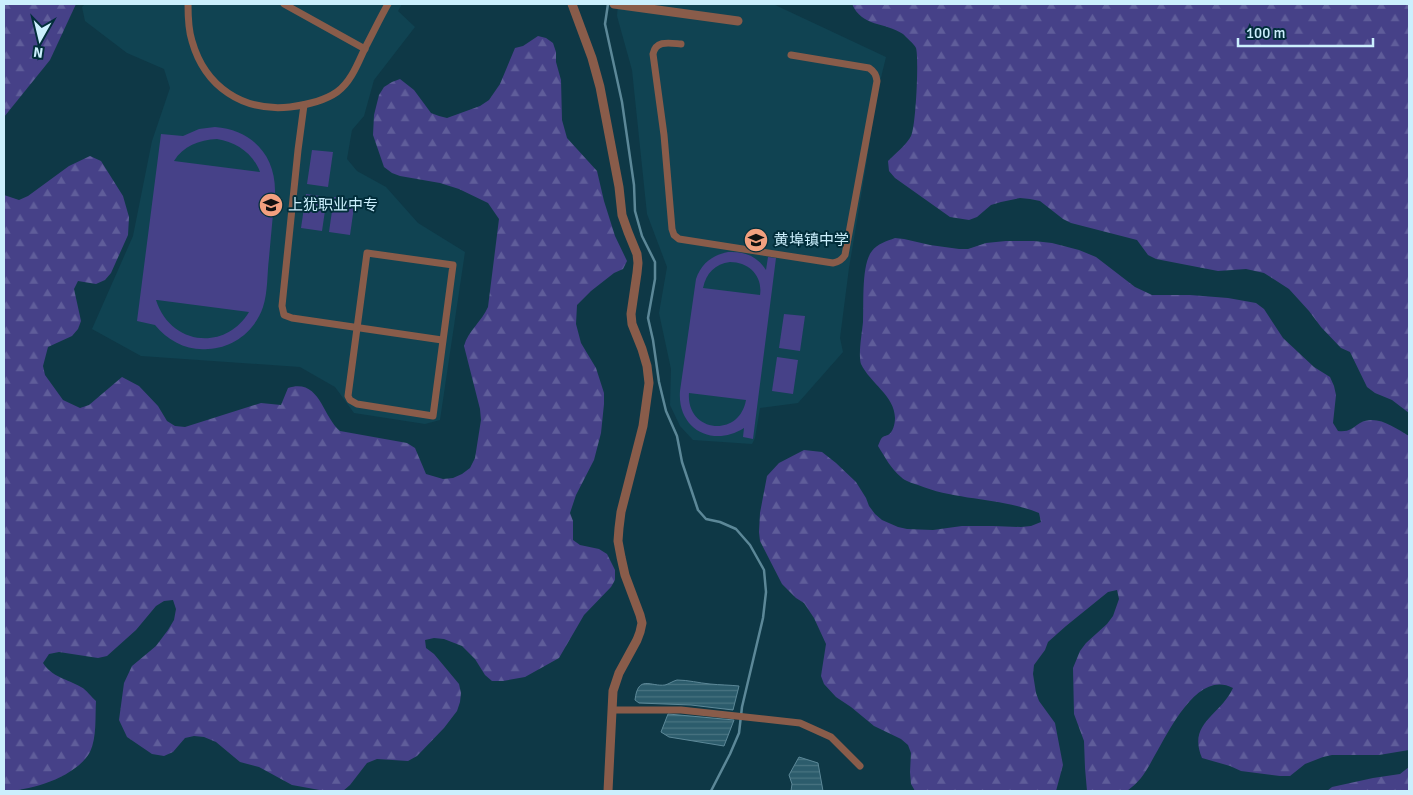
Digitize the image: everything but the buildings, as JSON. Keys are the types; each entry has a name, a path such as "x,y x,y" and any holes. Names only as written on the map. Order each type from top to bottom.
{"street":[{"path":"188,4 188,21 195,52 205,70 215,82 230,95 255,105 282,108 304,105 337,92 350,77 388,4"},
{"path":"284,4 365,49"},
{"path":"572,4 592,58 600,87 618,178 622,215 637,254 637,274 631,314 632,324 647,366 649,383 643,426 621,512 618,534 625,575 642,623 637,640 616,681 612,710 608,791"},
{"path":"618,4 738,21"},
{"path":"681,44 666,42 660,44 652,54 664,135 674,235 679,239 833,263 838,262 845,255 877,81 876,76 869,68 791,55"},
{"path":"304,105 282,306 284,315 292,318 442,340"},
{"path":"367,253 453,266 442,340 433,416 357,404 350,400 347,390 367,253"},
{"path":"612,710 681,710 800,723 830,737 860,766"}],"shaded area":[{"name":"上犹职业中专","path":"85,4 402,4 398,11 415,27 374,80 364,116 352,130 347,159 357,171 386,187 418,223 465,252 440,420 425,424 354,413 335,387 300,367 141,356 92,329 133,236 152,141 170,88 164,69 127,53 85,21 82,7"},
{"name":"黄埠镇中学","path":"618,4 773,4 886,57 877,94 849,268 840,338 843,352 798,403 760,408 755,438 752,444 693,440 680,426 670,405 671,369 659,313 667,267 647,214 632,70 617,16"},
{"path":"677,680 739,686 733,710 691,705 639,703 635,700 639,687 642,684 665,685"},
{"path":"668,714 734,720 724,746 669,737 661,732"},
{"path":"799,757 818,763 823,791 791,791 792,784 789,775"}],"green space":[{"path":"4,4 76,4 50,60 4,117"},
{"path":"852,4 1409,4 1409,413 1392,400 1375,393 1367,387 1350,352 1341,348 1289,289 1264,273 1246,269 1218,271 1156,259 1148,255 1137,240 1071,223 1040,201 1030,199 1020,198 991,205 977,217 969,220 950,217 895,178 889,171 888,161 907,142 913,130 916,92 916,48 903,34 862,17"},
{"path":"538,36 546,38 553,43 561,80 562,120 567,138 597,171 615,236 627,261 623,269 614,273 591,291 577,305 576,324 581,343 596,368 604,393 604,404 601,433 594,460 576,495 570,513 573,521 573,540 580,545 599,549 607,554 615,570 615,580 611,587 584,615 559,658 525,677 492,681 462,646 444,639 434,638 425,640 426,648 434,654 459,684 461,693 457,711 444,728 417,756 408,761 377,759 367,763 343,791 325,791 292,785 259,767 240,762 216,742 204,737 194,736 185,738 173,752 164,756 152,754 127,737 119,720 124,683 132,666 156,646 174,620 176,609 173,600 164,601 156,606 136,630 107,656 98,658 59,652 49,654 43,663 51,672 83,688 96,701 95,733 92,746 83,761 64,775 39,785 4,791 4,195 19,200 28,196 69,166 90,156 101,161 123,196 129,217 128,235 111,273 105,280 96,284 78,281 74,289 81,321 78,329 72,336 48,347 43,366 45,375 63,400 80,408 89,405 122,377 139,386 158,406 167,421 175,426 185,427 261,403 281,405 288,388 299,386 307,388 314,393 340,431 407,443 415,448 426,474 443,479 453,478 470,468 475,458 481,420 480,409 464,346 488,307 499,219 488,203 459,189 440,183 400,176 384,167 373,135 374,115 379,95 384,87 400,79 414,90 431,113 439,116 447,118 480,106 489,100 500,84 515,48 523,46"},
{"path":"215,127 228,129 251,139 266,156 271,167 275,193 267,289 263,307 255,324 242,337 226,345 208,349 185,347 166,336 155,325 137,321 161,134 183,136 199,129","holes":["217,139 224,140 243,150 253,159 260,172 174,161 182,151 192,145","157,300 249,312 239,325 226,333 213,338 199,338 185,334 173,326 163,315"]},
{"path":"312,150 333,152 328,187 307,184"},
{"path":"306,194 327,197 322,231 301,228"},
{"path":"334,197 355,200 350,235 329,232"},
{"path":"895,238 959,249 968,249 986,243 1006,241 1052,243 1079,250 1096,257 1135,287 1152,295 1190,295 1228,298 1256,303 1264,309 1283,338 1314,367 1330,377 1336,395 1333,423 1338,431 1347,430 1360,423 1373,420 1386,423 1409,436 1409,750 1379,755 1332,755 1305,764 1290,776 1241,771 1202,758 1199,736 1202,728 1228,697 1233,688 1218,685 1204,689 1190,700 1167,733 1141,778 1131,788 1127,791 1087,791 1084,741 1074,714 1073,668 1080,651 1086,643 1113,616 1119,599 1117,590 1108,592 1048,642 1045,650 1034,665 1033,674 1036,693 1039,701 1055,723 1063,765 1056,791 915,791 911,784 911,753 908,745 901,739 874,726 836,697 824,684 821,676 826,644 814,618 804,603 782,584 760,541 759,532 760,513 767,476 779,463 804,450 822,452 836,463 856,482 875,514 882,520 898,527 933,530 962,526 1021,527 1041,522 1039,513 1024,508 948,494 907,481 888,463 878,446 882,438 891,432 895,418 894,410 887,396 861,364 863,295 868,257 879,245"},
{"path":"734,252 750,255 759,261 766,270 768,257 776,258 753,439 743,437 744,428 732,434 720,436 709,435 699,431 684,416 681,404 680,391 696,279 708,261 722,253","holes":["730,262 743,264 753,271 759,282 760,295 703,288 706,278 712,270","689,393 746,400 741,412 734,421 714,426 704,423 696,416 690,406"]},
{"path":"784,314 805,316 800,351 779,348"},
{"path":"777,357 798,360 793,394 772,391"},
{"path":"1409,767 1409,791 1327,791 1332,787 1400,774"}],"waterway":[{"path":"608,4 605,24 622,102 634,185 635,211 642,236 655,262 655,279 648,318 666,411 677,436 682,462 698,510 706,519 720,522 736,529 750,545 764,570 766,592 763,618 742,707 739,733 711,791"}],"place":[{"name":"上犹职业中专","path":"271,205"},
{"name":"黄埠镇中学","path":"756,240"}]}
